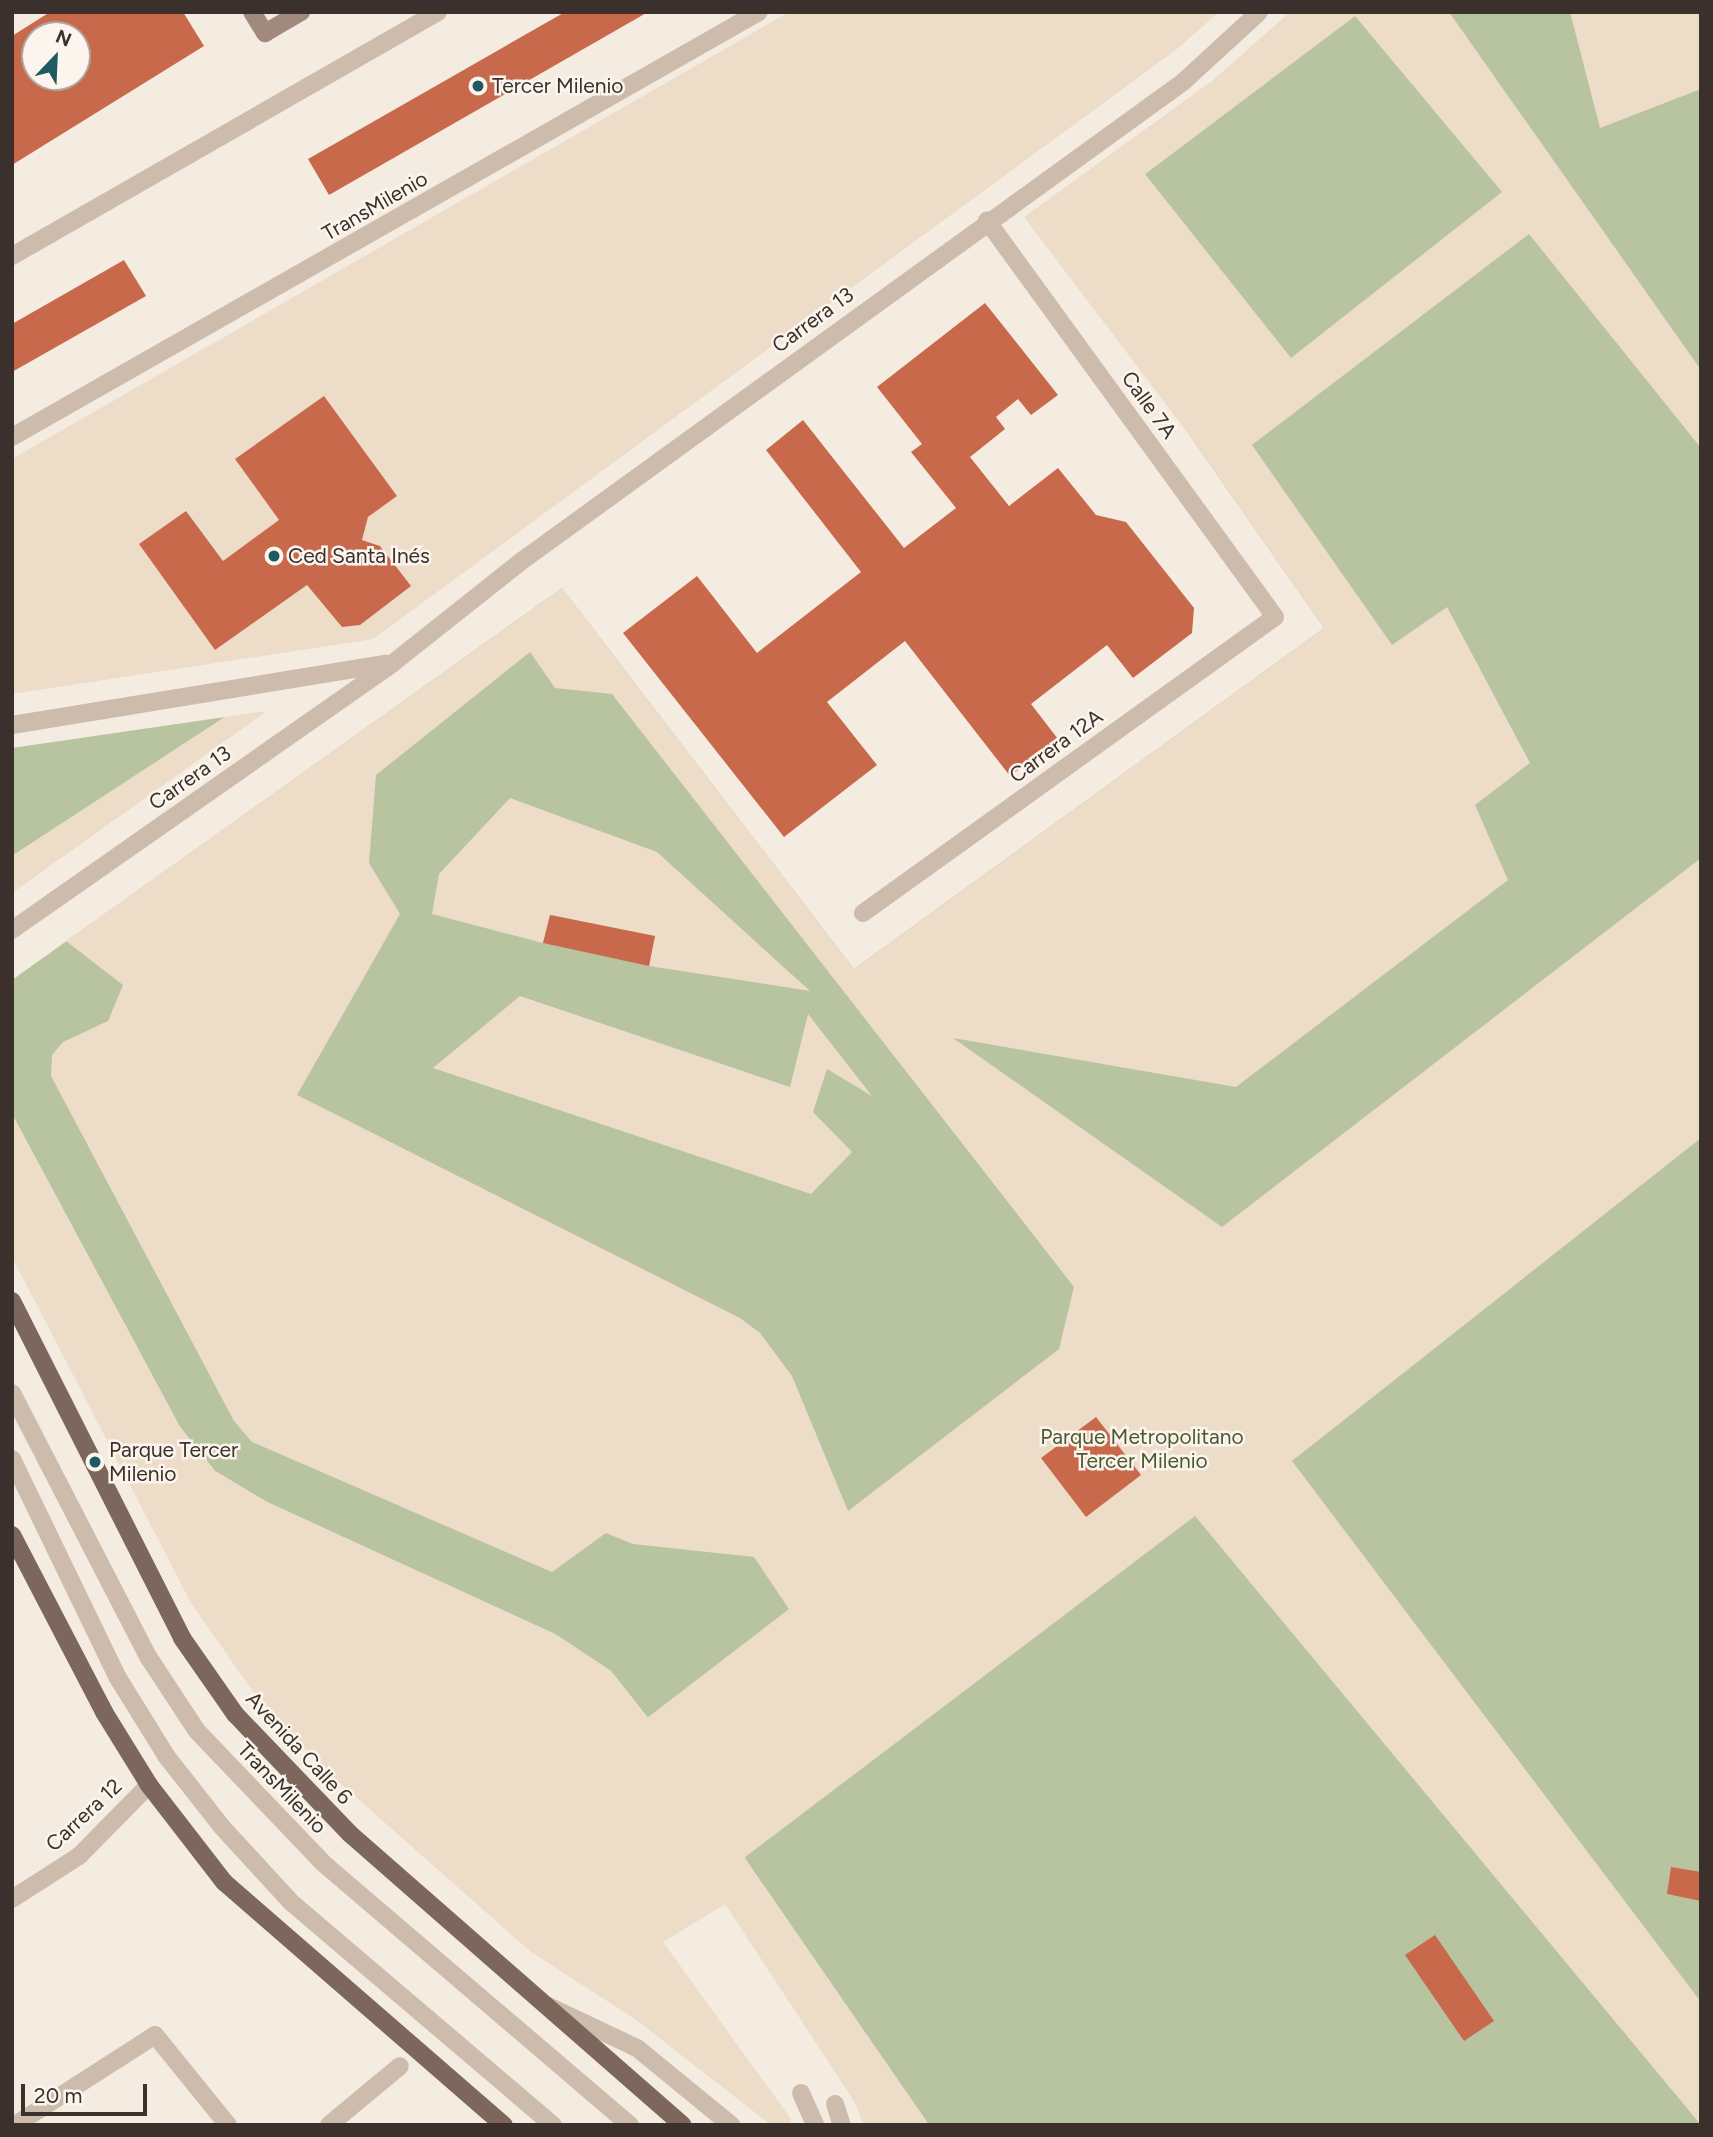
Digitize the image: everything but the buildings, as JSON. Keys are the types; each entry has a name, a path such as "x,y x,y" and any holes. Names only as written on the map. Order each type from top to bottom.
{"main road":[{"name":"Avenida Calle 6","path":"12,1301 183,1638 235,1714 349,1833 682,2125"},
{"path":"12,1535 65,1643 149,1785 202,1855 255,1913 504,2125"}],"street":[{"path":"252,12 265,33 301,12"},
{"path":"12,256 438,12"},
{"name":"TransMilenio","path":"12,437 759,12"},
{"name":"Carrera 13","path":"12,930 393,663 523,560 987,220 1182,82 1259,12"},
{"name":"Calle 7A","path":"987,220 1275,617"},
{"name":"Carrera 12A","path":"863,913 1275,617"},
{"name":"Carrera 13","path":"12,725 393,663"},
{"name":"TransMilenio","path":"12,1393 149,1658 197,1731 323,1863 630,2125"},
{"path":"12,1459 118,1678 167,1757 222,1827 292,1903 553,2125"},
{"name":"Carrera 12","path":"12,1899 79,1856 149,1785"},
{"path":"541,2004 637,2048 731,2125"},
{"path":"15,2125 155,2035 228,2125"},
{"path":"329,2125 400,2066"},
{"path":"801,2093 815,2125"},
{"path":"835,2104 842,2125"}],"green space":[{"name":"Parque Metropolitano Tercer Milenio","path":"1360,12 1701,12 1701,2125 929,2125 648,1718 611,1671 555,1634 267,1502 215,1471 180,1427 12,1114 12,980 562,588 854,969 1324,628 1190,436 1145,174"},
{"path":"225,717 12,856 12,748"}],"shaded area":[{"path":"789,12 1219,12 1177,49 373,639 12,694 12,459","holes":["324,396 397,496 368,517 362,540 381,546 410,586 360,625 343,627 307,585 215,650 139,544 186,511 223,561 279,520 235,459"]},
{"path":"1290,12 1449,12 1701,370 1701,448 1529,234 1252,445 1392,645 1447,607 1530,763 1475,805 1508,880 1236,1087 953,1038 1222,1227 1701,858 1701,1138 1292,1461 1701,2002 1701,2125 1195,1516 744,1858 929,2125 864,2125 854,2101 725,1904 663,1942 791,2119 789,2125 771,2125 635,2019 531,1952 322,1767 256,1696 191,1603 12,1257 12,1114 180,1427 215,1471 267,1502 555,1634 611,1671 647,1718 789,1609 754,1557 633,1544 606,1533 552,1572 252,1442 234,1421 51,1076 52,1055 63,1042 108,1021 123,985 66,941 562,588 854,969 1324,628 1190,436 1024,217 1212,81","holes":["1355,16 1502,192 1291,358 1145,174","530,652 555,688 612,694 1074,1287 1059,1349 848,1511 792,1376 760,1333 740,1318 297,1095 400,914 369,863 376,775"]},
{"path":"1570,12 1701,12 1701,89 1600,128"},
{"path":"267,711 12,893 12,856 225,717"},
{"path":"510,798 657,852 810,991 649,966 654,936 551,915 543,943 432,914 439,874"},
{"path":"520,996 790,1087 808,1014 872,1096 827,1069 813,1112 852,1152 811,1194 433,1068"}],"place":[{"name":"Tercer Milenio","path":"478,86"},
{"name":"Ced Santa Inés","path":"274,556"},
{"name":"Parque Tercer Milenio","path":"95,1462"}]}
